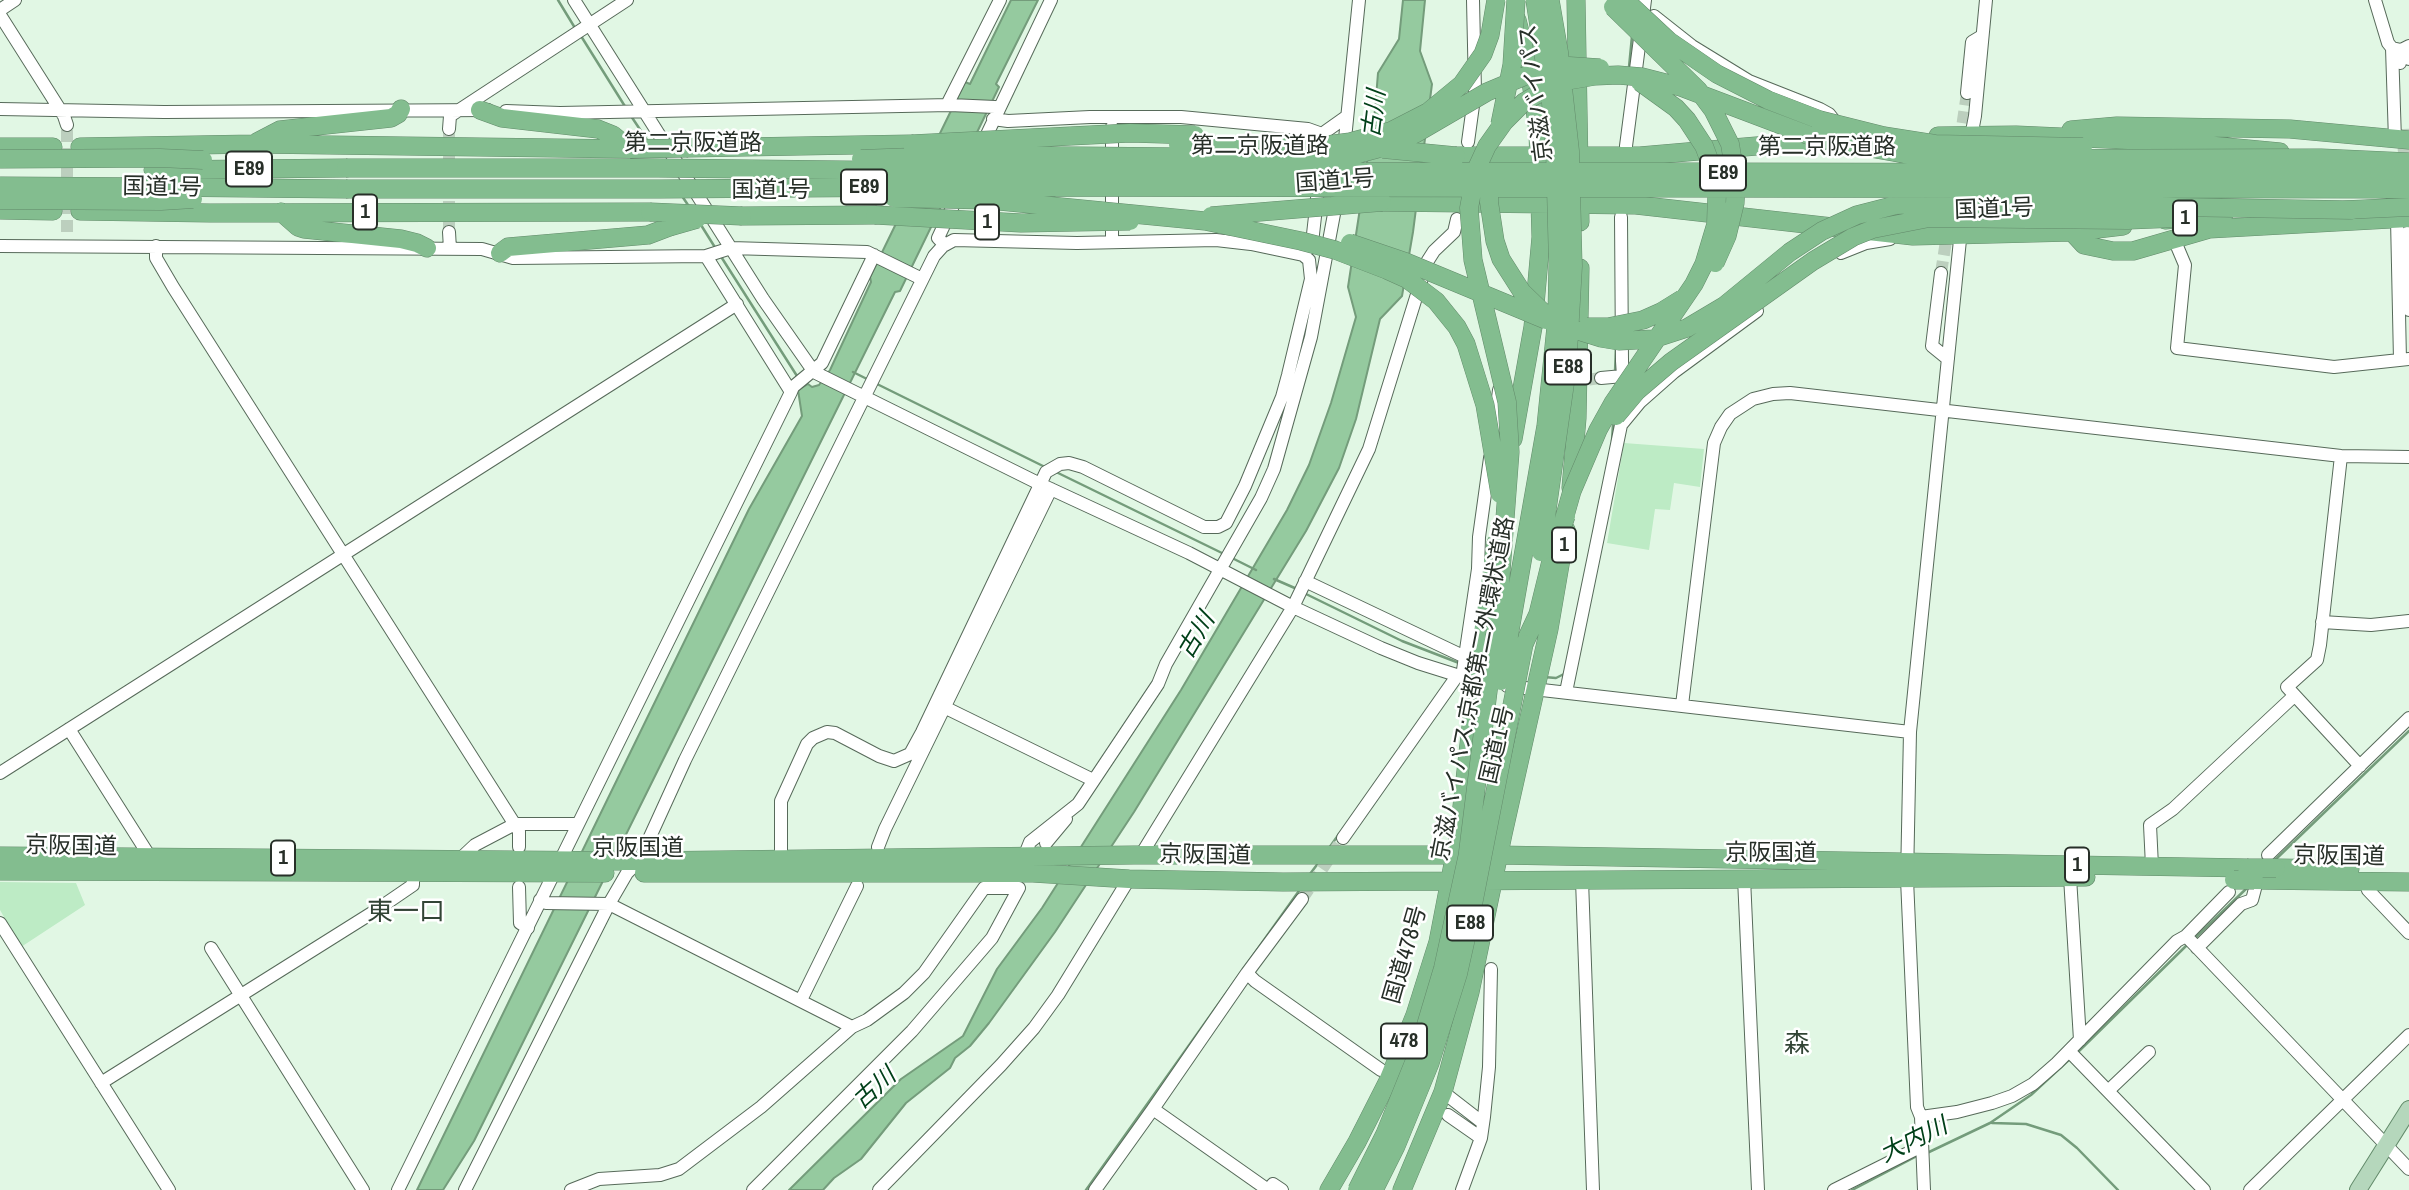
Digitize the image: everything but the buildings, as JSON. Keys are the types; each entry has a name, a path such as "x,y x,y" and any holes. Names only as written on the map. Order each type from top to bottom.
{"highway":[{"path":"658,168 1136,145 1327,145 1370,138 1419,118 1462,84 1483,54 1490,35 1496,0"},
{"path":"1513,0 1512,65 1489,183 1494,241 1510,277 1534,306 1566,327 1601,338 1638,341 1687,328 1724,306 1790,252 1814,236 1857,215 1896,205 1939,202 2353,210 2406,215"},
{"name":"国道1号","path":"1493,881 1537,689 1558,582 1573,469 1579,351 1580,203 1540,157 1535,103 1513,0"},
{"name":"京滋バイパス","path":"1535,0 1562,180"},
{"name":"京滋バイパス","path":"1550,0 1565,99 1562,180"},
{"name":"国道1号","path":"1451,881 1461,858 1465,678 1507,471 1534,316 1540,265 1541,202 1580,157 1576,0"},
{"path":"660,190 1116,202 1227,214 1307,230 1373,250 1548,321 1608,327 1643,320 1677,303 1696,289 1719,256 1735,203 1734,163 1723,128 1698,90 1607,0"},
{"path":"1625,0 1669,41 1742,89 1793,111 1852,129 1935,144 2127,147 2321,158"},
{"path":"968,155 1292,158 1336,156 1369,151 1399,141 1503,85 1538,71 1569,66 1599,68 1648,86 1676,108 1696,133 1710,162 1717,193 1716,224 1704,264 1694,284 1613,403 1598,430 1572,491 1538,614 1524,644"},
{"path":"1461,858 1492,662 1510,480 1510,426 1503,376 1471,250 1468,223 1470,196 1476,170 1494,134 1524,102 1552,86 1595,76 1642,77 1681,87 1808,135 1869,148 1934,157 2409,159"},
{"path":"254,144 280,130 390,118 401,109"},
{"path":"480,110 502,118 598,129 613,135 631,149"},
{"path":"2016,135 2117,126 2290,129 2402,137"},
{"name":"国道1号","path":"0,147 254,144 631,149 912,144 1130,133 1274,140 1456,156 1580,157 1695,153 1848,138 2016,135 2174,142 2333,156 2409,159"},
{"path":"1274,140 1478,180 1643,180 1670,183 1817,226"},
{"path":"1540,157 1562,180"},
{"path":"0,159 160,158 346,168"},
{"name":"第二京阪道路","path":"153,178 346,168 2409,173"},
{"path":"0,171 153,178"},
{"path":"0,186 153,178"},
{"name":"第二京阪道路","path":"153,178 346,189 2409,189"},
{"path":"1562,180 1558,184 1566,188 1580,203"},
{"name":"京滋バイパス;京都第二外環状道路","path":"1374,1190 1396,1146 1430,1063 1458,974 1524,644 1552,489 1567,369 1573,266 1562,180"},
{"name":"京滋バイパス;京都第二外環状道路","path":"1349,1186 1385,1134 1417,1055 1443,968 1461,858 1525,549 1546,426 1557,317 1562,180"},
{"path":"0,200 161,201 346,189"},
{"path":"989,200 1205,221 1256,231 1362,259 1407,279 1424,291 1457,327 1480,384 1500,491 1501,569"},
{"name":"国道1号","path":"0,210 650,212 735,216 875,215 963,221 1099,223 1370,203 1541,202 1692,209 1913,236 2072,232 2279,208 2406,215"},
{"path":"1562,526 1594,450 1637,391 1671,362 1794,274 1832,249 1873,229 1910,220 1941,217 2128,220 2353,210"},
{"path":"281,212 304,229 401,239 427,248"},
{"path":"2072,232 2084,246 2113,251 2142,249 2209,229 2406,215"},
{"path":"500,253 508,247 648,234 692,219 735,216"},
{"name":"京阪国道","path":"0,871 413,874 561,867 627,867 972,874 1028,865 1044,850 1138,855 1345,847 1461,858 1498,855 2070,877 2409,882"},
{"name":"京阪国道","path":"0,856 459,860 561,867"},
{"name":"京阪国道","path":"627,867 781,859 1028,865 1125,879 1451,881 1744,878 1907,870 2152,866 2244,880 2272,861 2409,871"},
{"name":"国道478号","path":"1329,1190 1362,1132 1428,976 1451,881"},
{"name":"478","path":"1437,1092 1460,1032 1493,881"},
{"path":"1349,1186 1364,1146 1384,1076"},
{"path":"1386,1190 1437,1092"},
{"path":"1402,1190 1437,1092"}],"main road":[{"path":"2358,1190 2409,1109"}],"street":[{"path":"0,10 15,0"},
{"path":"574,0 582,29 643,111 728,248 815,374 1381,648 1465,678 1537,689 1910,732"},
{"path":"438,109 446,114 448,125 450,116 627,0"},
{"path":"949,105 1000,0"},
{"path":"944,245 938,238 995,112 1051,0"},
{"path":"1044,850 1060,825 1074,813 1158,684 1166,664 1223,570 1274,469 1311,337 1325,267 1346,136 1359,0"},
{"path":"1468,142 1475,91 1473,0"},
{"path":"1924,1190 1907,870 1910,732 1986,0"},
{"path":"2375,0 2388,43 2402,51 2402,137"},
{"path":"1644,3 1692,46 1749,81 1829,114 1848,138"},
{"path":"1626,146 1644,3"},
{"path":"0,15 67,125 75,109"},
{"path":"1967,93 1972,42 1982,36"},
{"path":"0,109 164,112 438,109 618,112 949,105 995,112 1008,121 1112,117 1193,118 1308,129 1322,134"},
{"path":"1112,117 1112,242"},
{"path":"1322,134 1346,117"},
{"path":"878,846 1046,486 1046,472 1060,464 1069,463 1083,467 1204,527 1218,527 1226,523 1245,486 1282,397 1288,375 1311,279 1307,250 1324,139 1322,134"},
{"path":"2400,323 2409,309 2406,215"},
{"path":"2174,239 2185,265 2178,348 2334,367 2405,359 2400,323 2406,215"},
{"path":"1621,217 1623,376 1628,389 1640,402"},
{"path":"1138,855 1305,581 1368,449 1427,262 1434,251 1454,232 1457,219"},
{"path":"66,232 67,246"},
{"path":"449,232 450,249"},
{"path":"1566,692 1621,425 1640,402 1674,372 1850,248 1913,236"},
{"path":"465,1190 606,903 685,760 922,279 934,256 944,245 954,240 1216,240 1307,250 1325,267"},
{"path":"0,246 482,249 513,258 708,255 728,248 867,252 922,279"},
{"path":"156,246 156,258 173,287 519,831 519,848"},
{"path":"708,255 792,389"},
{"path":"398,1190 561,867 578,824 792,389 815,374 822,363 875,256"},
{"path":"1941,273 1932,346 1948,359"},
{"path":"0,773 737,304"},
{"path":"1601,378 1623,376"},
{"path":"1527,387 1552,384"},
{"path":"1345,847 1360,813 1465,678 1465,657 1478,569 1479,537 1499,390 1504,390"},
{"path":"1682,705 1712,452 1717,434 1730,414 1753,399 1790,393 2341,456 2409,457"},
{"path":"2152,866 2150,825 2174,809 2291,692 2317,660 2341,456"},
{"path":"781,859 781,801 807,744 827,732 835,733 894,761 910,754 1046,486"},
{"path":"1305,581 1465,657"},
{"path":"2322,622 2371,625 2409,621"},
{"path":"1381,648 1392,624"},
{"path":"2291,692 2360,766"},
{"path":"944,707 1093,780"},
{"path":"2272,861 2360,766 2409,718"},
{"path":"69,729 150,857"},
{"path":"1028,865 1030,842 1078,804"},
{"path":"459,860 475,845 514,824 578,824"},
{"path":"101,1083 412,885 413,874"},
{"path":"753,1190 912,1031 992,938 1019,888 984,888 972,874"},
{"path":"2070,877 2080,1040"},
{"path":"1744,878 1758,1190"},
{"path":"879,1190 1034,1028 1058,995 1125,879"},
{"path":"1582,880 1593,1190"},
{"path":"1919,1112 1957,1112 2012,1096 2032,1084 2069,1051 2177,941 2186,936 2244,880 2252,900 2241,904 2197,948"},
{"path":"2365,881 2368,890 2409,933"},
{"path":"801,1000 857,886"},
{"path":"519,887 520,923 528,928"},
{"path":"580,1188 599,1179 660,1175 679,1169 761,1107 852,1027 888,1006 923,973 984,888"},
{"path":"986,942 986,934 1014,891"},
{"path":"1095,1190 1302,898"},
{"path":"543,901 606,903 852,1027"},
{"path":"0,923 3,932 169,1190"},
{"path":"2186,936 2409,1169"},
{"path":"211,948 363,1190"},
{"path":"1462,1190 1481,1138 1483,1123 1489,1067 1491,970"},
{"path":"1247,973 1350,1048 1350,1055 1384,1076"},
{"path":"2250,1190 2409,1035"},
{"path":"2069,1051 2204,1190"},
{"path":"2108,1091 2149,1052"},
{"path":"1437,1092 1483,1123"},
{"path":"1153,1109 1268,1190 1273,1184 1282,1190"},
{"path":"1448,1115 1481,1138"},
{"path":"1834,1190 1922,1148"}],"shaded area":[{"path":"1624,443 1704,449 1700,487 1674,483 1670,510 1655,509 1649,550 1607,543"},
{"path":"0,882 76,883 85,905 21,947 0,910"}],"water":[{"path":"1011,0 1038,0 900,291 895,292 474,1141 443,1190 417,1190 749,509 802,416 798,390 808,384 812,387 819,385 830,370 871,282 870,277 965,82 970,84"},
{"name":"古川","path":"1403,0 1425,0 1420,51 1432,84 1413,232 1402,296 1380,319 1356,419 1339,468 1306,531 1134,812 1055,932 989,1023 970,1046 955,1058 950,1068 906,1103 861,1159 834,1178 823,1190 789,1190 901,1079 963,1036 997,969 1042,908 1181,690 1287,510 1309,465 1331,403 1356,317 1348,287 1375,110 1378,73 1399,39"}],"waterway":[{"path":"558,0 575,28"},
{"path":"581,36 626,108"},
{"path":"1629,67 1632,36"},
{"path":"631,116 649,143"},
{"path":"682,196 690,208"},
{"path":"701,225 716,249"},
{"path":"720,255 797,376"},
{"path":"1615,372 1616,347"},
{"path":"853,372 869,380"},
{"path":"875,383 1045,467"},
{"path":"1612,441 1613,424"},
{"path":"1054,471 1224,554"},
{"path":"1230,557 1256,570"},
{"path":"1274,579 1297,589"},
{"path":"1306,594 1402,641 1459,663"},
{"path":"1544,677 1556,678 1564,674"},
{"path":"2275,860 2409,731"},
{"path":"1329,848 1339,834"},
{"path":"1310,874 1319,862"},
{"path":"2195,938 2248,887"},
{"path":"1086,1190 1301,888"},
{"path":"2077,1053 2187,945"},
{"path":"1927,1153 1990,1123 2031,1095 2072,1057"},
{"path":"1992,1123 2026,1124 2061,1135 2118,1190"},
{"name":"大内川","path":"1852,1190 1917,1156"}],"tunnel":[{"path":"1960,141 1967,93"},
{"path":"67,125 67,232"},
{"path":"449,129 449,232"},
{"path":"2403,129 2406,215"},
{"path":"1941,273 1948,228"},
{"path":"1571,382 1601,378"},
{"path":"1302,899 1343,838"}],"district":[{"name":"東一口","path":"406,913"},
{"name":"森","path":"1797,1045"}]}
